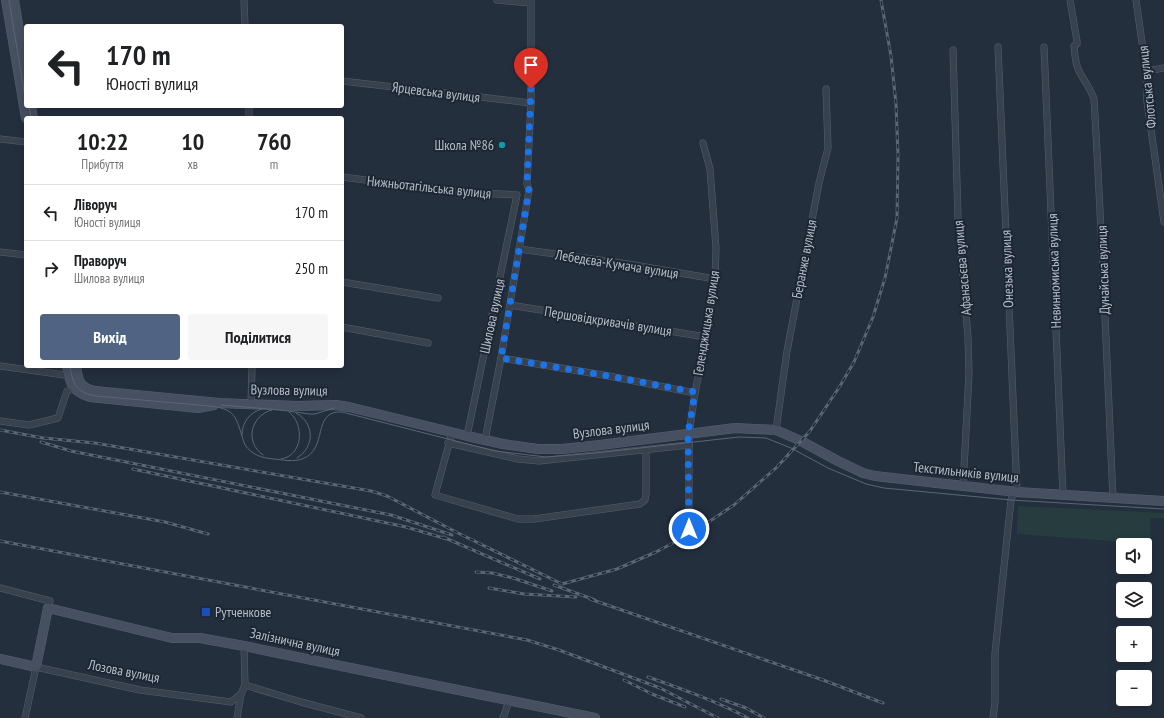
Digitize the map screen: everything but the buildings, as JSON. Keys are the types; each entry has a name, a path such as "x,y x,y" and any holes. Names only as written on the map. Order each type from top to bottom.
{"street":[{"path":"6,0 24,106"},
{"path":"14,0 24,47"},
{"path":"244,0 245,24"},
{"path":"497,0 531,1"},
{"name":"Дунайська вулиця","path":"1070,0 1077,41 1077,44 1074,46 1078,71 1092,93 1094,99 1101,216 1102,276 1113,498"},
{"name":"Флотська вулиця","path":"1136,0 1146,71 1147,100 1164,222"},
{"name":"Шилова вулиця","path":"485,440 501,358 529,190 527,184 531,103 531,1"},
{"name":"Онезька вулиця","path":"998,47 1017,492"},
{"name":"Невинномиська вулиця","path":"1044,47 1063,495"},
{"name":"Афанасьєва вулиця","path":"953,50 958,218 968,337 969,367 963,487"},
{"path":"1146,71 1164,68"},
{"name":"Ярцевська вулиця","path":"344,81 531,103"},
{"name":"Беранже вулиця","path":"776,430 788,343 819,184 828,148 826,89"},
{"path":"0,139 24,142"},
{"name":"Геленджицька вулиця","path":"689,529 688,434 715,279 716,248 710,169 703,143"},
{"name":"Нижньотагільська вулиця","path":"344,177 461,192 516,195"},
{"name":"Шилова вулиця","path":"467,436 516,195"},
{"name":"Лебедєва-Кумача вулиця","path":"519,249 628,264 715,279"},
{"path":"0,252 24,255"},
{"path":"344,282 438,298"},
{"name":"Першовідкривачів вулиця","path":"510,305 706,337"},
{"path":"344,328 428,343"},
{"path":"501,358 695,392"},
{"path":"0,366 73,376"},
{"path":"68,368 73,376 85,388"},
{"path":"0,421 29,425 58,418 67,391 73,388 73,376 75,368"},
{"path":"251,404 252,368"},
{"name":"Вузлова вулиця","path":"73,388 80,391 85,388 219,403 297,406 336,405 350,407 452,433 531,449 553,449 735,428 776,430"},
{"name":"Вузлова вулиця","path":"73,388 84,395 95,398 198,408 204,408 219,403"},
{"name":"Текстильників вулиця","path":"776,430 801,441 838,462 864,473 888,478 1017,492 1164,501"},
{"path":"452,433 448,443 435,495 518,519 534,519 640,504 645,500 646,494 646,450"},
{"path":"448,443 518,459 539,461 689,445"},
{"path":"993,718 995,702 996,646 1012,496 1017,492"},
{"path":"0,588 50,601 25,718"},
{"name":"Залізнична вулиця","path":"48,608 172,638 200,638 244,646 595,718"},
{"path":"237,718 241,694 245,685 244,646"},
{"name":"Лозова вулиця","path":"0,659 140,690 231,702 241,694"},
{"path":"245,685 361,718"},
{"path":"503,718 509,701"}],"green space":[{"path":"1018,506 1164,513 1164,518 1150,518 1151,538 1116,538 1116,541 1017,534"}],"tram line":[{"path":"9,0 24,91"},
{"path":"29,108 31,116"},
{"path":"70,368 74,383 77,387 84,392 96,396 210,406 226,410 231,413 238,423 245,445 261,457 270,459 295,460 302,459 310,454 315,448 326,417 332,413 342,412 495,451 546,457 739,437 766,438 791,448 828,468 866,484 884,488 1011,500 1164,509"},
{"path":"221,405 310,414 315,414 334,408"},
{"path":"242,435 243,426 250,415 262,409"},
{"path":"263,455 257,450 253,443 252,430 259,417 272,410"},
{"path":"281,459 288,457 294,452 299,439 298,424 289,412"},
{"path":"296,413 307,423 310,435 310,442 307,448 297,458"}],"railway":[{"path":"0,430 43,438 95,443 371,491 387,496 562,584 617,569 656,552 692,533 734,505 777,467 810,431 840,386 854,362 873,317 885,278 897,218 898,156 896,104 891,56 881,0"},
{"path":"41,442 71,451 391,515 452,535"},
{"path":"133,469 406,527 447,539"},
{"path":"0,492 165,522 208,534"},
{"path":"443,537 540,579"},
{"path":"0,541 527,640 559,650 660,688 718,718"},
{"path":"476,572 492,573 513,578 552,591"},
{"path":"554,585 595,600"},
{"path":"489,588 524,594 576,597"},
{"path":"590,599 823,680 883,703"},
{"path":"648,677 711,701 748,718"},
{"path":"624,680 652,694 685,707"},
{"path":"721,699 746,708 764,718"}],"place":[{"name":"Школа №86","path":"502,145"},
{"name":"Рутченкове","path":"206,612"}],"route":[{"path":"531,89 527,184 529,190 501,358 695,392 688,434 689,529"}]}
